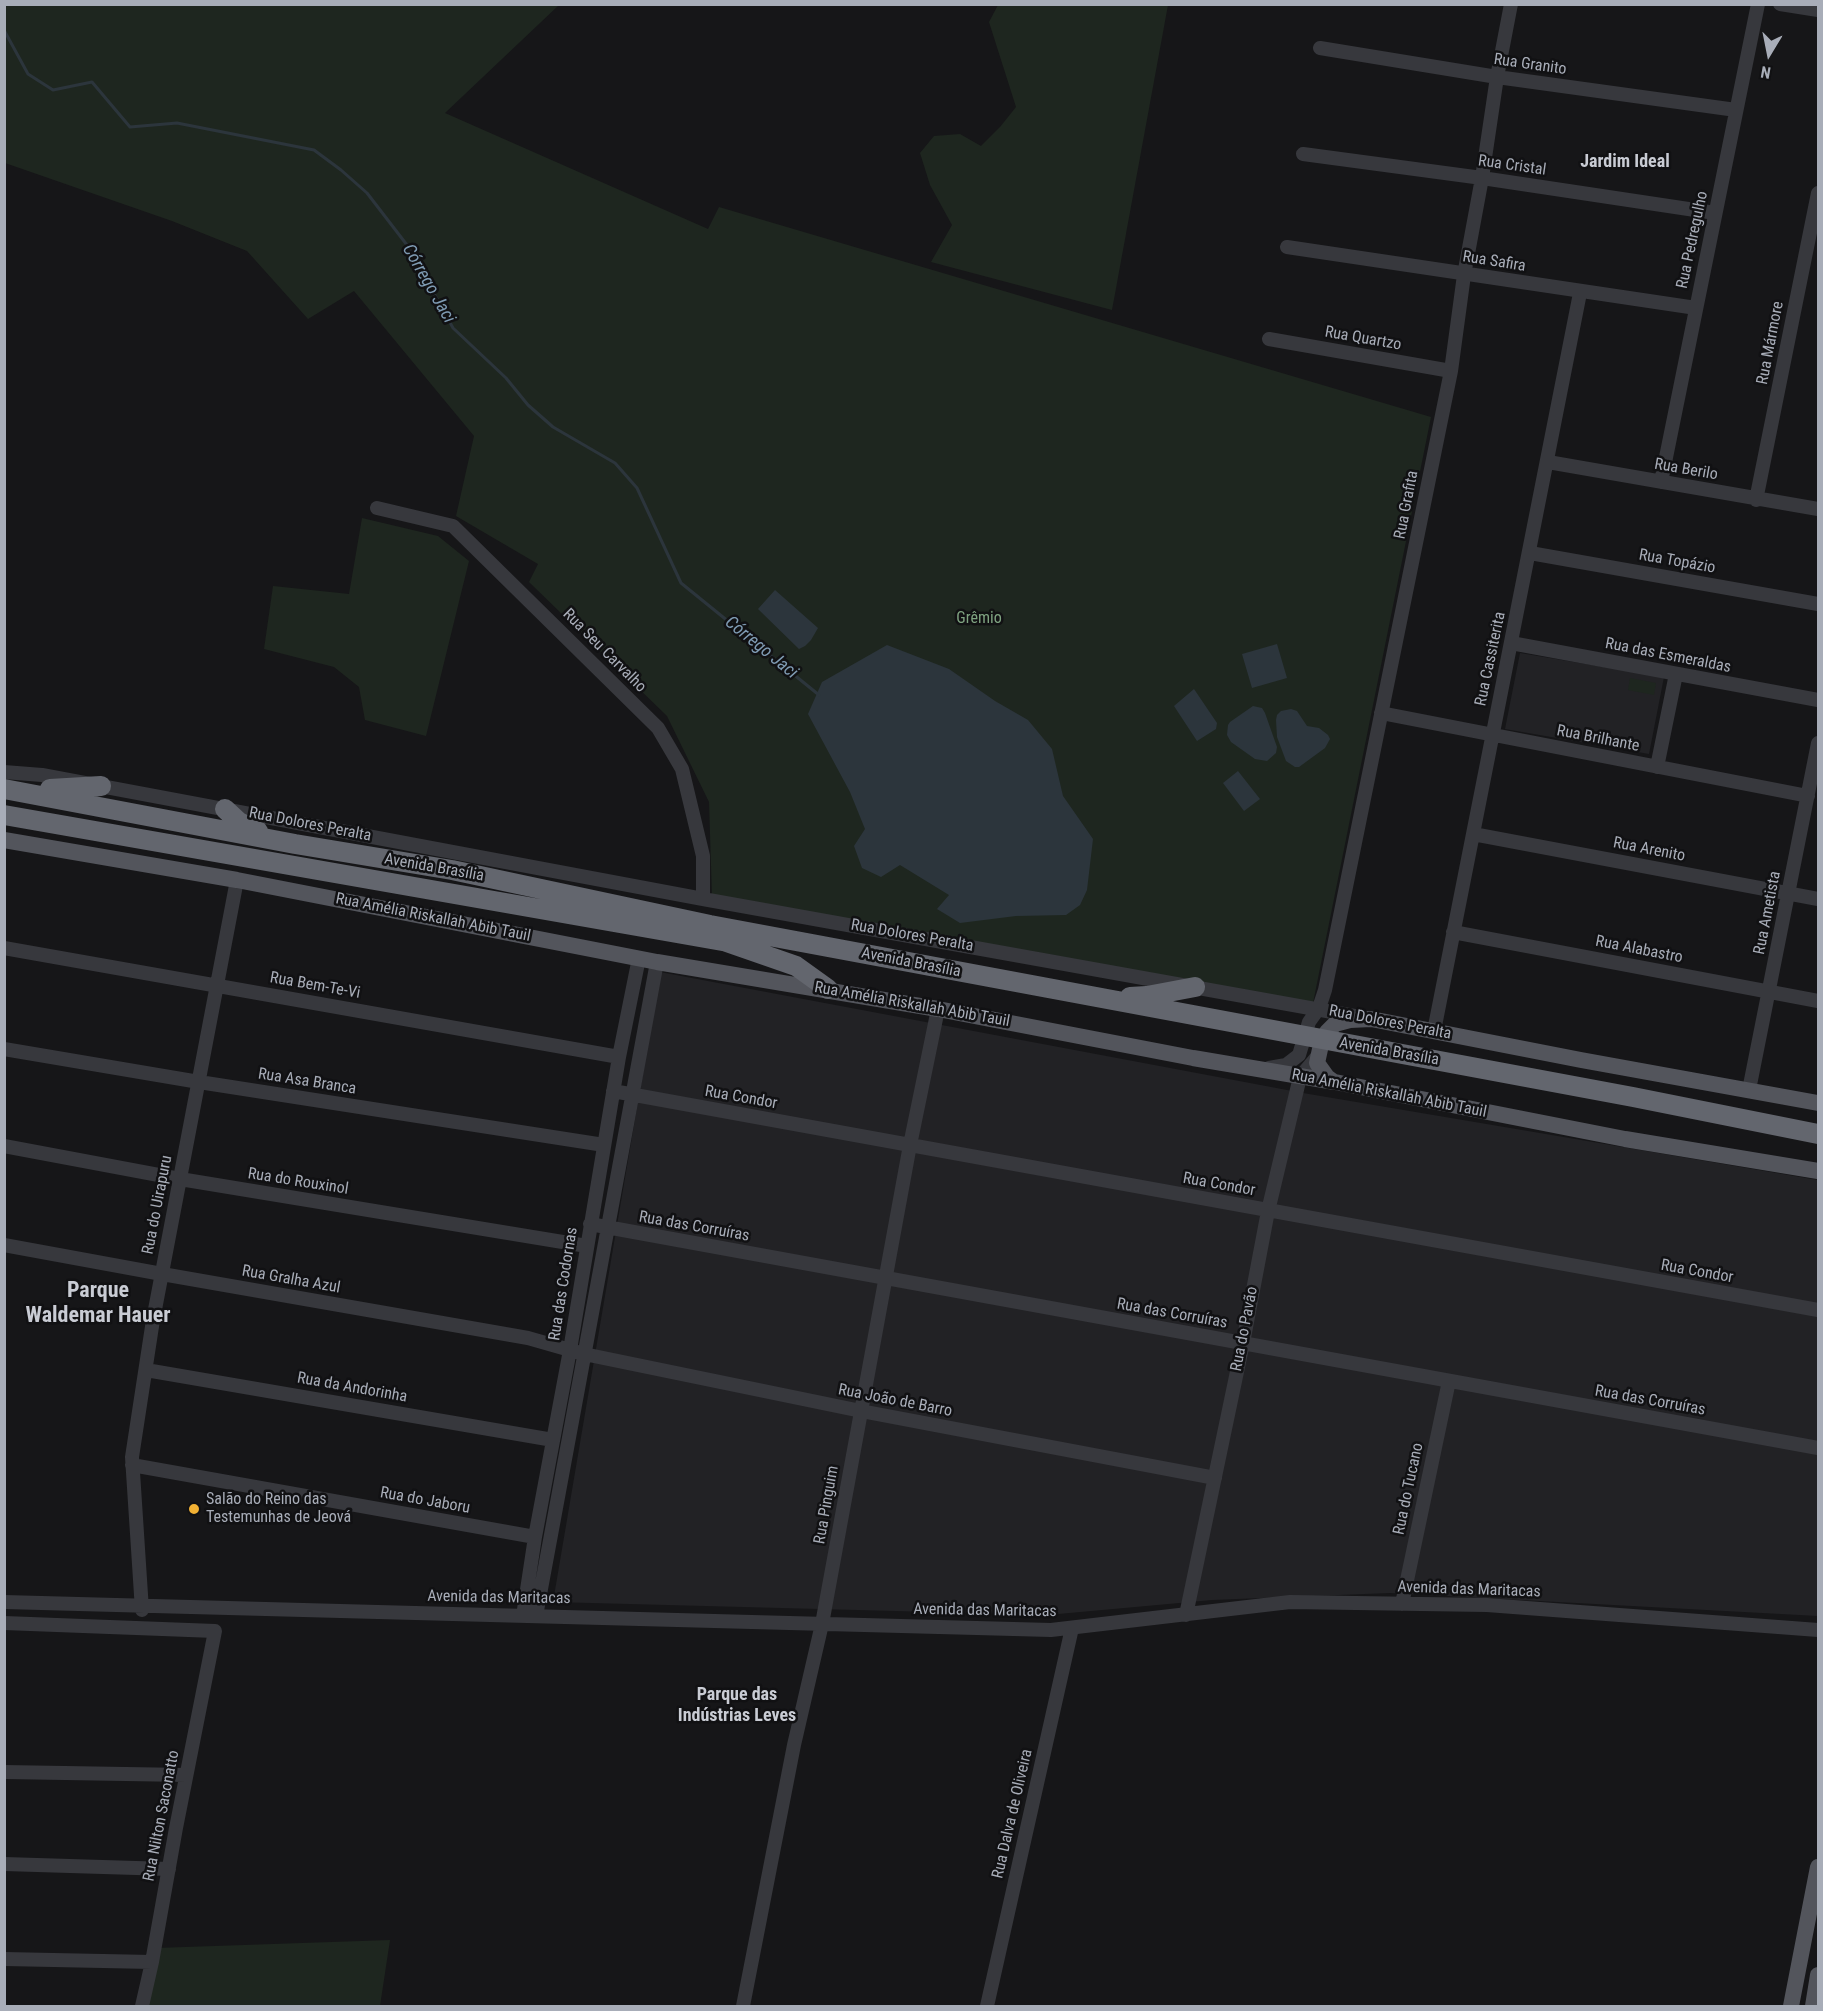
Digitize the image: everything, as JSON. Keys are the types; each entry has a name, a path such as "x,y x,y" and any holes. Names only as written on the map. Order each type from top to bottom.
{"highway":[{"path":"13,790 101,786"},
{"name":"Avenida Brasília","path":"13,790 294,844 452,870 711,925 1077,994 1818,1146"},
{"path":"225,809 245,826 294,844"},
{"name":"Avenida Brasília","path":"4,815 1633,1097 1818,1134"},
{"path":"4,822 76,827"},
{"path":"724,941 796,966 828,989"},
{"path":"1077,994 1147,996 1196,987"}],"main road":[{"name":"Rua Amélia Riskallah Abib Tauil","path":"4,840 237,880 657,962 828,989 1252,1069 1335,1082 1625,1139 1818,1171"},
{"name":"Rua Dolores Peralta","path":"1371,1019 1818,1103"},
{"path":"1335,1082 1318,1067 1312,1043 1335,1024 1350,1020 1371,1019"},
{"path":"1791,2007 1818,1867"},
{"path":"1813,2007 1818,1975"}],"street":[{"name":"Rua Grafita","path":"1312,1043 1325,990 1451,371 1464,275 1511,4"},
{"name":"Rua Pedregulho","path":"1661,482 1758,4"},
{"path":"1780,4 1818,10"},
{"path":"1815,4 1818,10"},
{"name":"Rua Granito","path":"1320,48 1497,77 1736,110"},
{"name":"Rua Cristal","path":"1304,154 1715,213"},
{"name":"Rua Mármore","path":"1756,500 1818,193"},
{"name":"Rua Safira","path":"1287,247 1696,308"},
{"name":"Rua Cassiterita","path":"1434,1031 1580,292"},
{"name":"Rua Quartzo","path":"1269,339 1451,371"},
{"name":"Rua Berilo","path":"1548,462 1818,509"},
{"name":"Rua Seu Carvalho","path":"377,508 453,526 658,728 682,769 703,856 703,898"},
{"name":"Rua Topázio","path":"1530,553 1818,604"},
{"name":"Rua das Esmeraldas","path":"1511,644 1818,700"},
{"path":"1657,767 1676,674"},
{"name":"Rua Brilhante","path":"1382,713 1808,796"},
{"name":"Rua Ametista","path":"1749,1090 1818,742"},
{"name":"Rua Dolores Peralta","path":"4,772 42,775 1371,1019"},
{"name":"Rua Arenito","path":"1473,834 1818,898"},
{"name":"Rua do Uirapuru","path":"144,1607 132,1456 162,1274 237,880"},
{"name":"Rua Alabastro","path":"1453,932 1818,1000"},
{"name":"Rua Bem-Te-Vi","path":"4,948 620,1056"},
{"name":"Rua das Codornas","path":"529,1616 564,1473 584,1265 613,1091 639,958"},
{"name":"Rua das Codornas","path":"529,1616 535,1537 547,1470 553,1440 601,1267 657,962"},
{"path":"1252,1069 1286,1065 1312,1043 1301,1016 1283,1004"},
{"name":"Rua Pinguim","path":"743,2007 794,1745 822,1624 910,1145 938,1009"},
{"name":"Rua do Pavão","path":"1186,1615 1268,1211 1300,1077 1312,1043"},
{"name":"Rua Asa Branca","path":"4,1049 604,1145"},
{"name":"Rua Condor","path":"613,1091 1818,1310"},
{"name":"Rua do Rouxinol","path":"4,1146 180,1179 587,1246"},
{"name":"Rua das Corruíras","path":"590,1224 1818,1448"},
{"name":"Rua Gralha Azul","path":"4,1245 528,1338 577,1352"},
{"path":"584,1265 601,1267"},
{"name":"Rua João de Barro","path":"577,1352 861,1412 1215,1478"},
{"name":"Rua da Andorinha","path":"146,1370 553,1440"},
{"name":"Rua do Tucano","path":"1402,1604 1449,1381"},
{"name":"Rua do Jaboru","path":"132,1465 535,1537"},
{"path":"547,1470 564,1473"},
{"name":"Avenida das Maritacas","path":"4,1602 1072,1629 1290,1602 1487,1605 1818,1630"},
{"path":"4,1623 115,1626 144,1607"},
{"name":"Rua Nilton Saconatto","path":"115,1626 215,1631 186,1775 153,1962 142,2007"},
{"name":"Rua Dalva de Oliveira","path":"987,2007 1072,1629"},
{"path":"4,1772 186,1775"},
{"path":"4,1864 169,1869"},
{"path":"4,1959 153,1962"}],"shaded area":[{"path":"775,590 818,628 811,640 799,649 758,609"},
{"path":"1277,644 1287,678 1252,688 1242,654"},
{"path":"887,645 949,669 995,701 1028,720 1052,749 1063,796 1093,839 1087,890 1080,905 1066,915 1016,916 960,923 937,909 949,895 900,865 881,877 862,868 854,846 865,829 850,792 808,714 822,682"},
{"path":"1520,653 1664,677 1649,754 1505,729"},
{"path":"1194,689 1217,723 1216,729 1197,741 1174,706"},
{"path":"1253,706 1262,708 1265,713 1277,747 1276,753 1267,761 1255,759 1231,742 1227,735 1230,722"},
{"path":"1291,709 1297,711 1307,726 1319,728 1330,739 1325,748 1299,767 1286,761 1277,737 1277,715 1281,711"},
{"path":"1238,771 1260,799 1244,811 1223,783"},
{"path":"660,972 1303,1093 1818,1180 1818,1616 1390,1593 1212,1600 1047,1615 553,1602"}],"green space":[{"name":"Grêmio","path":"5,5 559,5 445,113 708,229 719,207 1431,417 1313,1003 712,897 709,802 667,716 529,582 538,564 456,516 474,436 354,291 308,319 247,251 172,221 5,163"},
{"path":"998,5 1168,5 1112,310 931,262 952,225 930,185 920,153 934,136 960,134 981,146 1016,107 989,22"},
{"path":"362,518 438,536 469,561 426,736 365,720 359,687 334,667 264,649 273,586 349,594"},
{"path":"1630,678 1656,683 1654,695 1628,690"},
{"path":"390,1940 380,2006 145,2006 156,1948"}],"waterway":[{"name":"Córrego Jaci","path":"4,30 28,74 53,90 92,82 130,127 177,123 314,150 341,170 367,193 407,245 453,328 506,378 528,405 553,427 615,463 637,488 681,583 819,695"}],"place":[{"name":"Salão do Reino das Testemunhas de Jeová","path":"194,1509"}],"district":[{"name":"Jardim Ideal","path":"1625,162"},
{"name":"Parque Waldemar Hauer","path":"98,1304"},
{"name":"Parque das Indústrias Leves","path":"737,1705"}]}
